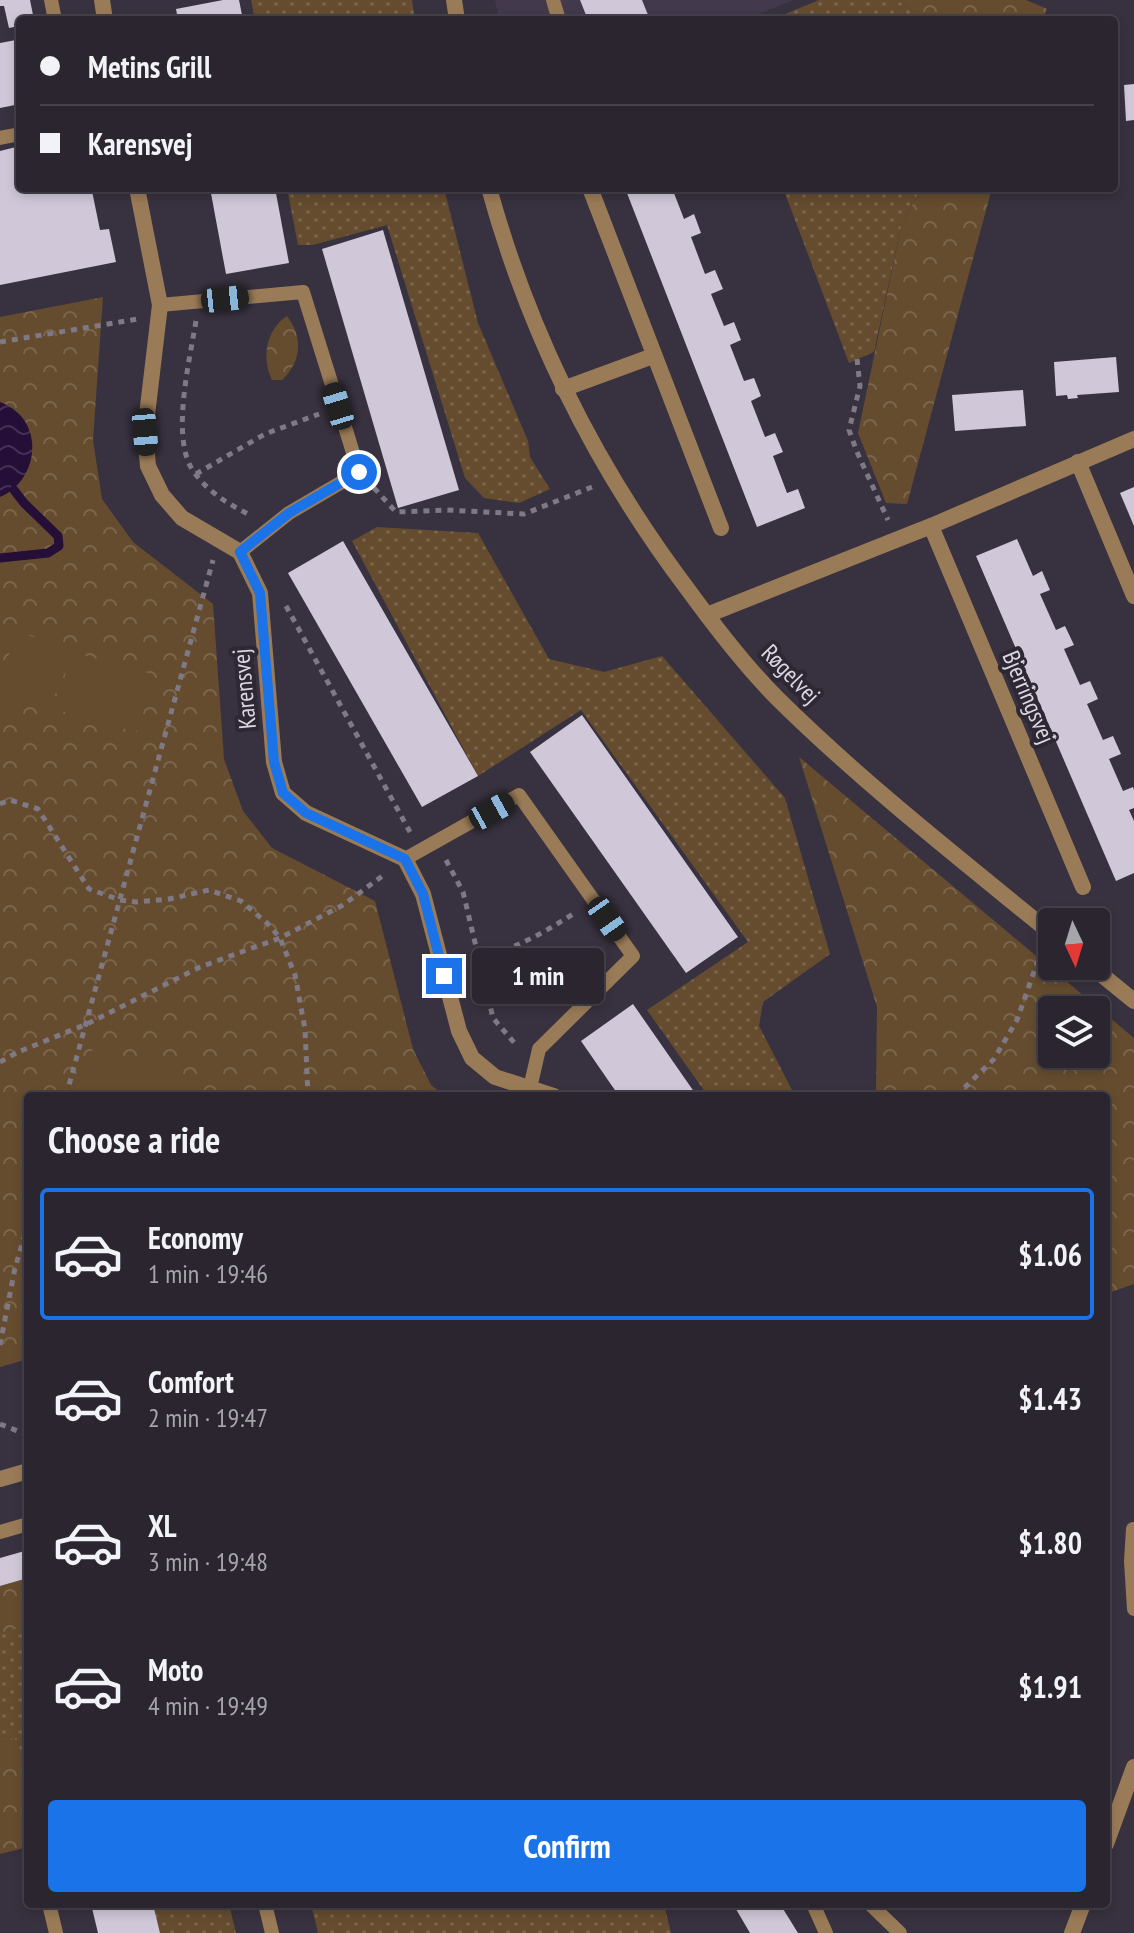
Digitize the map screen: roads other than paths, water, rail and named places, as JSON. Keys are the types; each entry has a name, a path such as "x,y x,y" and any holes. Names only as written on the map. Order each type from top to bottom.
{"street":[{"path":"138,192 160,306 145,432 148,466 162,495 182,518 240,552"},
{"name":"Røgelvej","path":"490,192 536,330 563,389 611,479 662,556 776,697 842,757 1038,922"},
{"path":"592,192 721,528"},
{"path":"563,389 653,356"},
{"path":"707,615 931,526 1134,439"},
{"path":"1078,462 1134,596"},
{"name":"Bjerringsvej","path":"931,526 1083,887"},
{"name":"Karensvej","path":"240,552 260,593 274,762 283,793 306,813 405,859"},
{"path":"405,859 423,894 459,1031 472,1058 495,1077 542,1092"},
{"path":"1108,980 1134,1001"},
{"path":"0,1479 24,1472"},
{"path":"1110,1833 1134,1767"},
{"path":"1072,1933 1081,1908"}],"lane":[{"path":"160,306 303,292 359,472 289,513 240,552"},
{"path":"405,859 519,795 633,956 539,1049 530,1088"},
{"path":"0,1532 24,1525"},
{"path":"1133,1529 1134,1609"},
{"path":"50,1908 56,1933"},
{"path":"266,1908 272,1933"},
{"path":"815,1908 826,1933"},
{"path":"874,1908 900,1933"}],"water":[{"path":"0,402 15,410 25,421 31,434 32,449 24,477 0,497"}],"waterway":[{"path":"0,558 48,553 59,546 58,536 14,490"}]}
